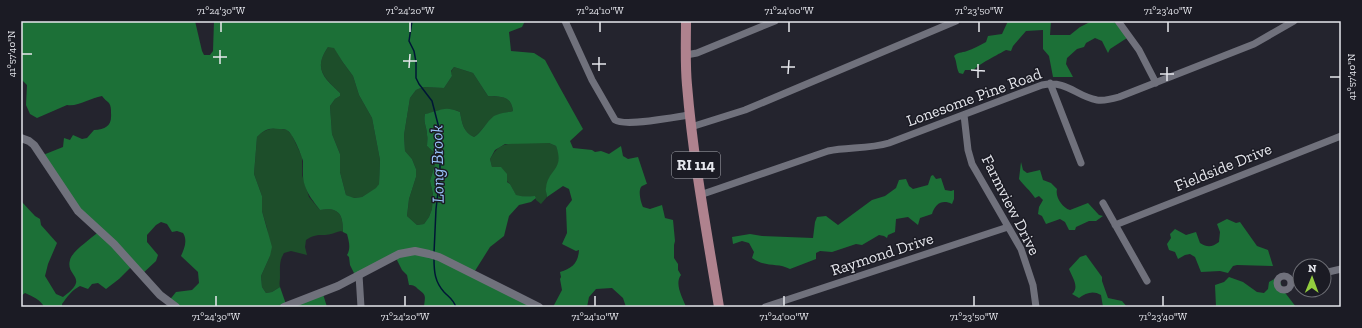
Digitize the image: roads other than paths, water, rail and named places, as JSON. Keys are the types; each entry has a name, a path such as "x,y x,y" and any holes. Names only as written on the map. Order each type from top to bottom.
{"main road":[{"name":"RI 114","path":"686,21 686,55 691,127 700,195 719,307"}],"street":[{"path":"565,21 592,80 615,120 618,122 633,122 690,115"},
{"path":"686,55 697,53 775,21"},
{"path":"691,127 745,110 956,21"},
{"path":"1118,21 1138,50 1156,83"},
{"name":"Lonesome Pine Road","path":"700,195 816,154 838,149 879,146 964,115 1042,84 1050,83 1064,85 1086,96 1102,100 1119,97 1254,44 1283,24 1294,21"},
{"path":"1050,83 1081,163"},
{"name":"Farmview Drive","path":"964,115 968,150 972,164 1021,249 1033,285 1036,307"},
{"name":"Fieldside Drive","path":"1115,225 1341,136"},
{"path":"21,138 34,145 78,211 114,244 160,295 176,307"},
{"path":"1103,203 1147,281"},
{"name":"Raymond Drive","path":"765,307 1008,227"},
{"path":"284,307 338,286 399,254 408,251 422,252 439,257 539,307"},
{"path":"359,275 361,307"}],"waterway":[{"name":"Long Brook","path":"412,21 409,41 414,51 416,78 432,101 440,132 440,175 436,209 434,253"},
{"name":"Long Brook","path":"434,259 437,281 456,307"}]}
